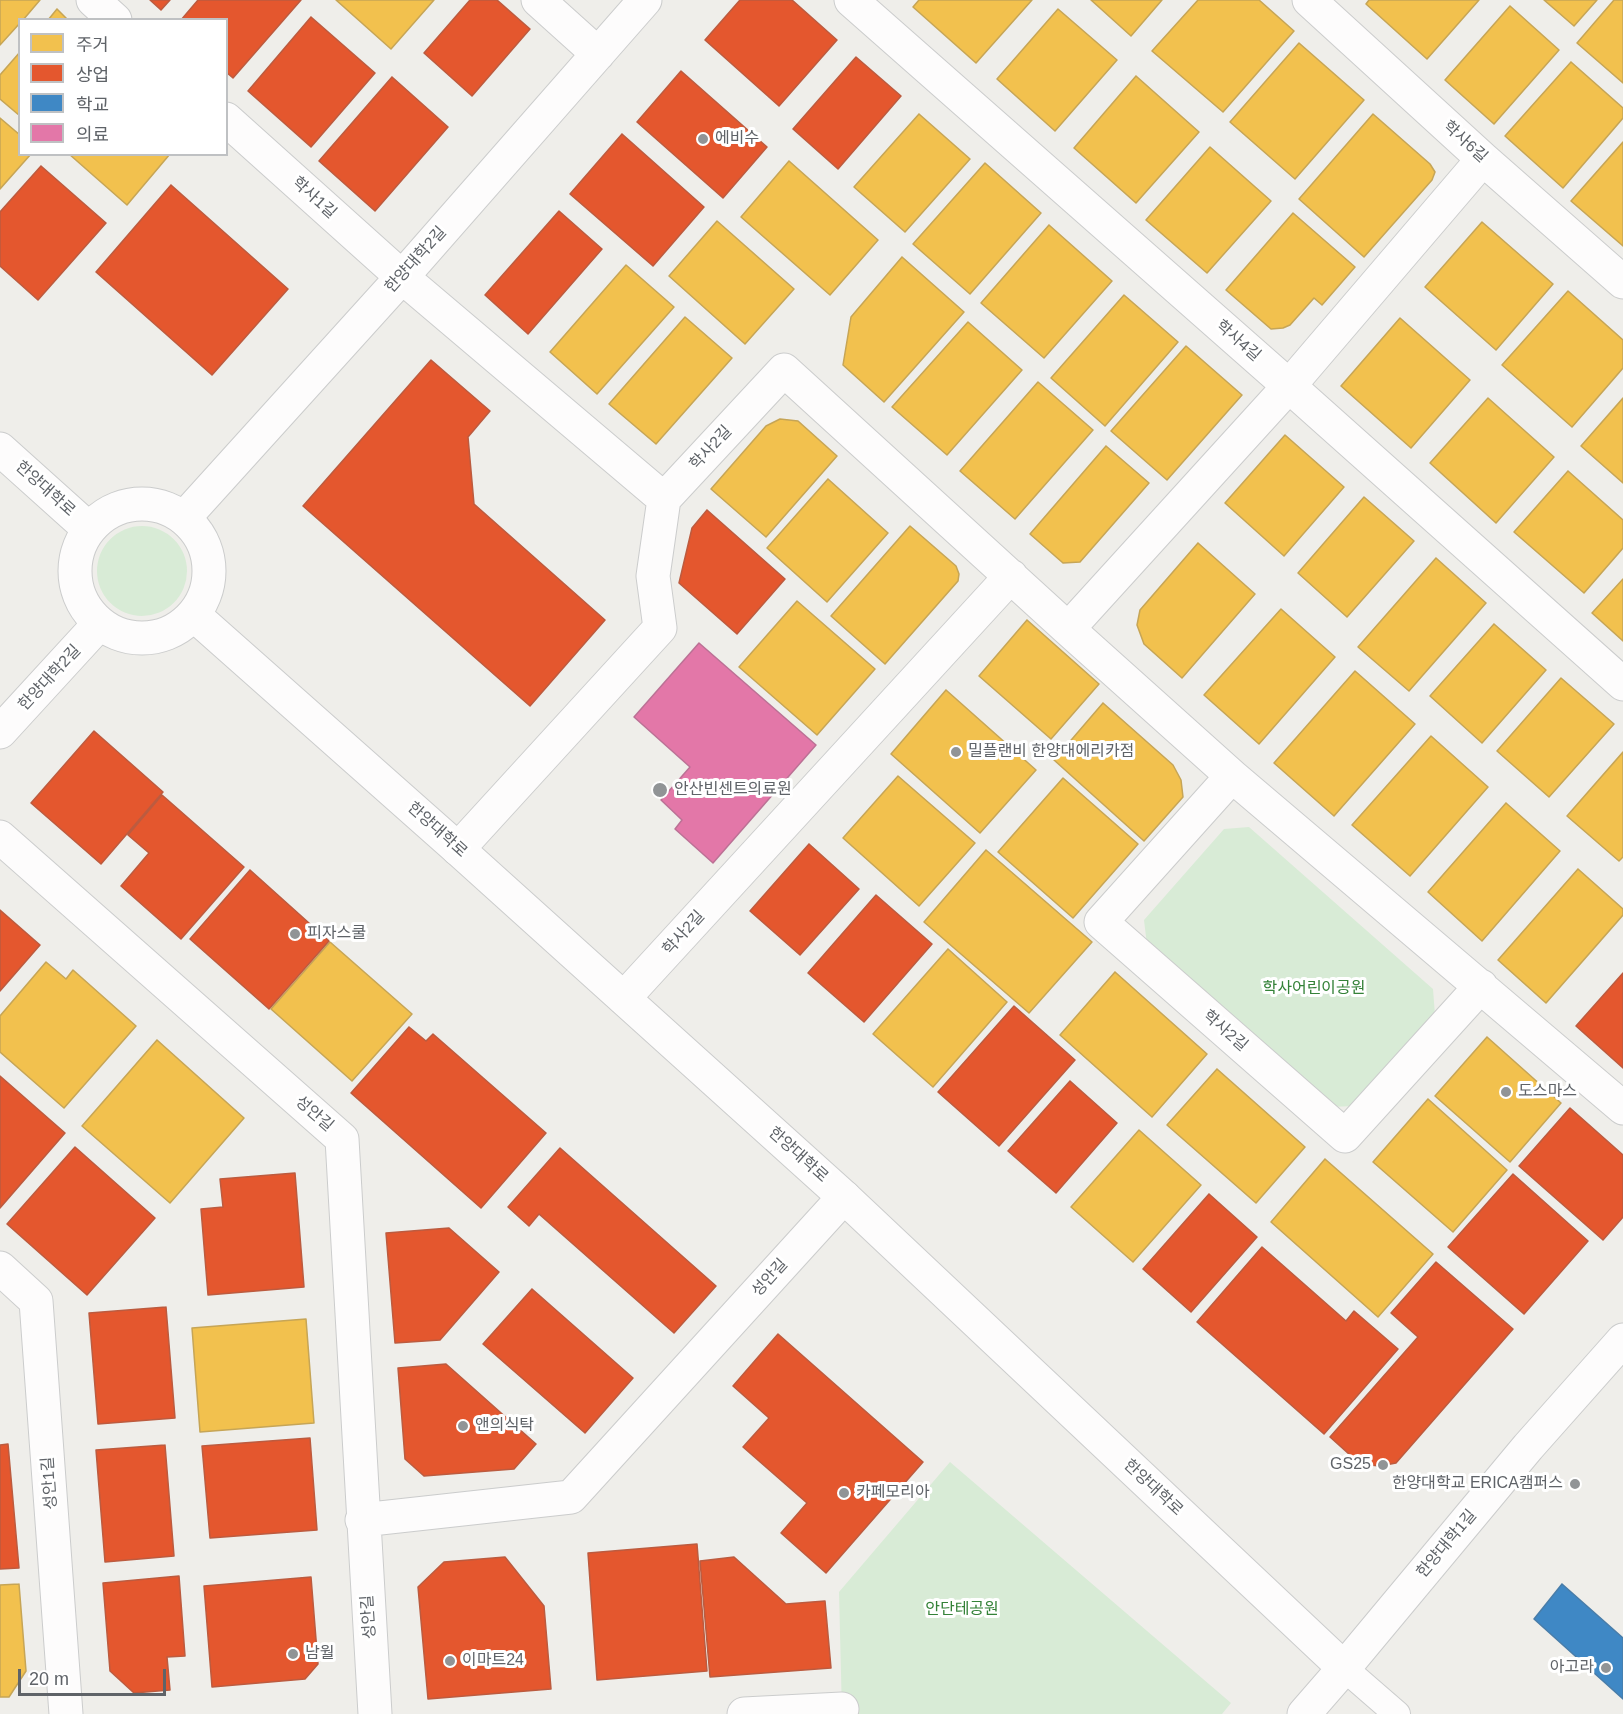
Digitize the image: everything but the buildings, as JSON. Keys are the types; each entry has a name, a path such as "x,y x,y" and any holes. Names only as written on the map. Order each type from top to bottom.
{"street":[{"path":"93,0 113,18"},
{"path":"538,0 598,54"},
{"name":"한양대학2길","path":"184,518 402,277 645,0"},
{"name":"학사4길","path":"851,0 1623,684"},
{"name":"학사6길","path":"1322,4 1483,159 1623,282"},
{"name":"학사1길","path":"228,121 402,277"},
{"path":"1068,629 1289,386 1483,159"},
{"path":"402,277 664,499 653,576 660,628 458,849"},
{"name":"학사2길","path":"664,499 784,370 1232,776 1623,1108"},
{"name":"한양대학로","path":"0,449 89,529"},
{"path":"145,504 166,508 184,518 199,534 208,554 210,576 205,597 194,615 177,630 158,638 138,639 117,634 99,624 85,608 77,589 74,568 78,547 89,529 105,515 124,506 145,504"},
{"name":"학사2길","path":"624,998 1011,576"},
{"name":"한양대학로","path":"194,615 844,1197 1344,1668"},
{"name":"한양대학2길","path":"0,732 99,624"},
{"name":"학사2길","path":"1232,776 1101,922 1345,1136 1481,986"},
{"name":"성안길","path":"0,837 342,1139 362,1520 375,1714"},
{"name":"성안길","path":"362,1520 571,1497 844,1197"},
{"name":"성안1길","path":"0,1268 36,1300 66,1714"},
{"name":"한양대학1길","path":"1344,1668 1528,1447 1623,1340"},
{"path":"1304,1714 1344,1668"},
{"path":"744,1714 842,1709"}],"lane":[{"path":"1344,1668 1397,1714"}],"green space":[{"path":"142,526 159,529 174,539 184,554 187,571 184,588 174,603 159,613 142,616 125,613 110,603 100,588 97,571 100,554 110,539 125,529"},
{"name":"학사어린이공원","path":"1249,827 1433,989 1435,1015 1355,1106 1329,1107 1147,945 1144,920 1224,829"},
{"name":"안단테공원","path":"950,1462 1231,1703 1222,1714 842,1714 839,1592"}],"place":[{"name":"에비수","path":"703,139"},
{"name":"밀플랜비 한양대에리카점","path":"956,752"},
{"name":"안산빈센트의료원","path":"660,790"},
{"name":"피자스쿨","path":"295,934"},
{"name":"도스마스","path":"1506,1092"},
{"name":"앤의식탁","path":"463,1426"},
{"name":"GS25","path":"1383,1465"},
{"name":"한양대학교 ERICA캠퍼스","path":"1575,1484"},
{"name":"카페모리아","path":"844,1493"},
{"name":"남월","path":"293,1654"},
{"name":"이마트24","path":"450,1661"},
{"name":"아고라","path":"1606,1668"}]}
